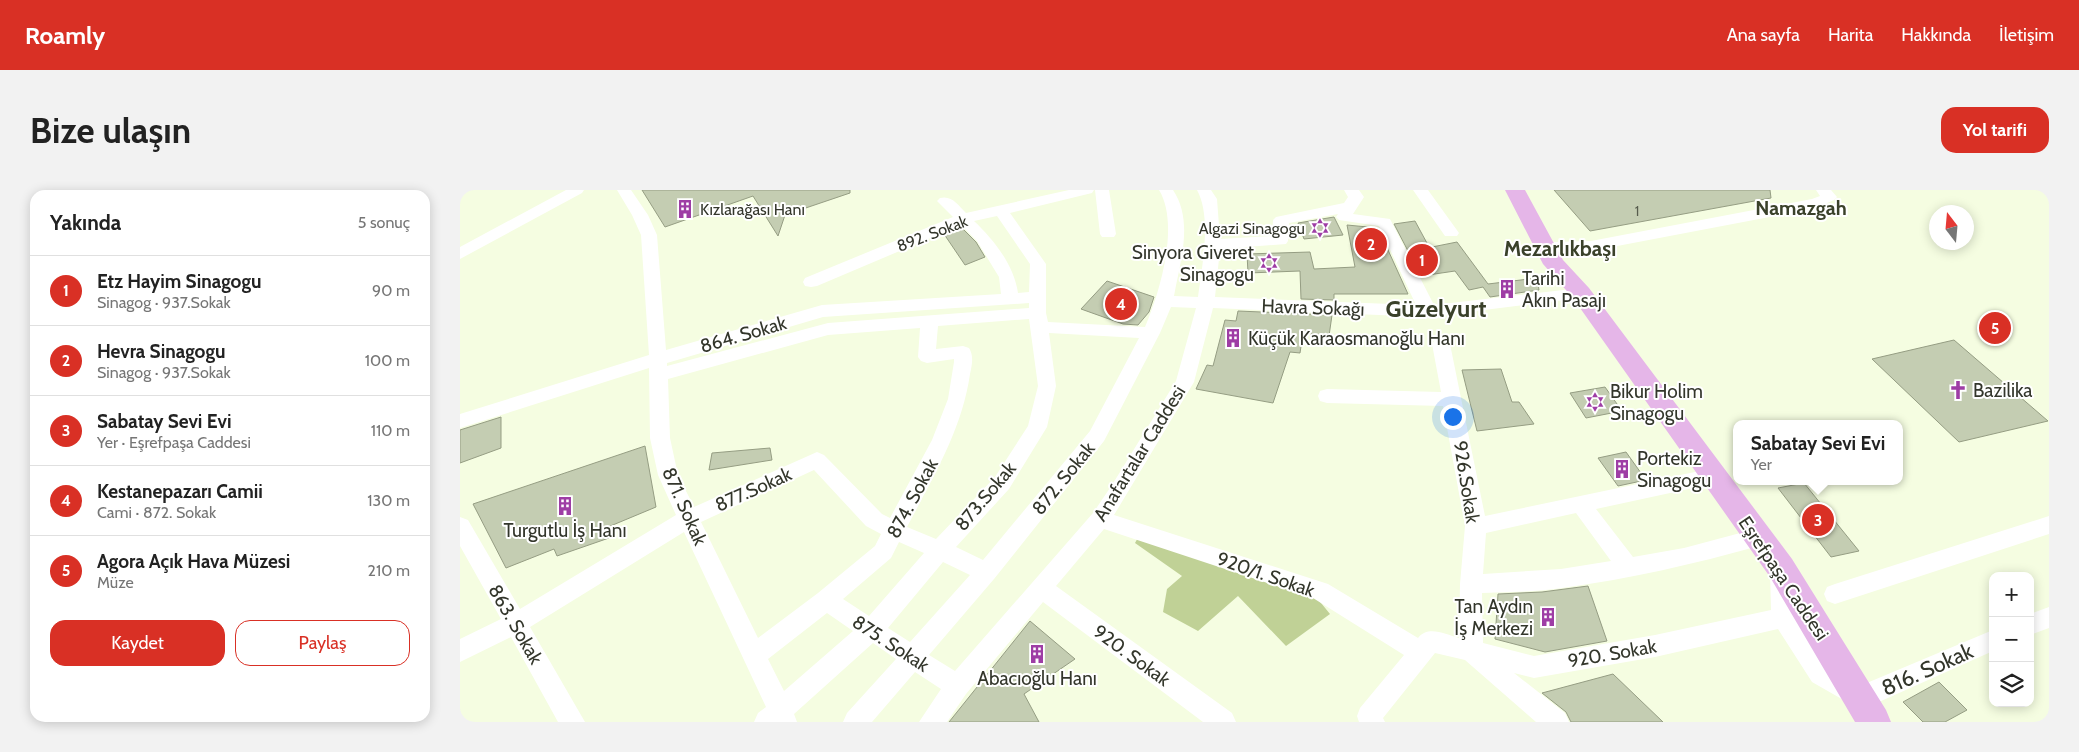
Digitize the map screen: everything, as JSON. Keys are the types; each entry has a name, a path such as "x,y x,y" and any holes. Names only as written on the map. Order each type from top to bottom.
{"main road":[{"path":"1515,190 1557,246"},
{"path":"1529,190 1557,246"},
{"name":"Eşrefpaşa Caddesi","path":"1557,246 1581,294 1781,568 1867,710"}],"street":[{"path":"460,254 576,190"},
{"name":"871. Sokak","path":"624,190 640,214 649,234 658,367 660,438 668,475 754,655 777,718"},
{"name":"892. Sokak","path":"810,282 965,218 1001,212 1087,190"},
{"path":"1102,190 1108,234"},
{"name":"872. Sokak","path":"856,722 986,572 1097,436 1151,333 1165,301 1177,232 1173,201 1166,190"},
{"name":"Anafartalar Caddesi","path":"932,722 957,686 1100,519 1120,491 1184,382 1206,303 1213,244 1209,199 1204,190"},
{"path":"1351,190 1356,197 1344,217 1385,222 1428,311"},
{"path":"1420,190 1451,233"},
{"path":"1557,246 1591,246 1793,208 1829,197 1823,190"},
{"path":"945,201 965,218 983,238 1007,277 1010,299"},
{"path":"1557,246 1779,205 1793,208"},
{"path":"1213,244 1280,240 1281,220 1349,207"},
{"name":"873.Sokak","path":"777,718 872,630 940,550 1002,482 1037,427 1047,386 1036,305 1038,264 1001,212"},
{"name":"Havra Sokağı","path":"1165,301 1428,311 1581,294"},
{"name":"864. Sokak","path":"460,421 658,367 822,311 1010,299 1036,305"},
{"path":"658,367 828,329 929,322 1036,305 1040,327 1151,333"},
{"name":"874. Sokak","path":"754,655 826,600 883,552 942,440 957,399 963,352 927,357 929,322"},
{"name":"926.Sokak","path":"1441,344 1476,526 1471,584 1471,651"},
{"path":"1327,396 1452,399"},
{"name":"877.Sokak","path":"460,651 515,624 689,518 817,460 874,520 894,531"},
{"path":"1476,526 1714,476"},
{"path":"1581,505 1629,568"},
{"name":"920/1. Sokak","path":"1100,519 1320,591 1421,652"},
{"path":"1835,594 2049,525"},
{"name":"863. Sokak","path":"460,526 572,722"},
{"path":"894,531 986,572"},
{"path":"1471,584 1562,579 1684,557 1759,537"},
{"path":"1781,568 1783,618 1821,674 1867,710"},
{"name":"920. Sokak","path":"1042,588 1223,722"},
{"name":"875. Sokak","path":"826,600 957,686"},
{"path":"2034,623 2049,617"},
{"name":"920. Sokak","path":"1421,652 1430,642 1534,667 1655,646 1783,618 1814,621"},
{"name":"816. Sokak","path":"1867,710 1989,642"},
{"path":"1471,651 1532,704 1556,722"},
{"path":"1372,722 1369,716 1421,652"}],"green space":[{"path":"1141,532 1308,587 1330,614 1286,646 1238,596 1198,631 1163,612 1167,589 1182,576 1135,543"}],"building":[{"path":"642,190 850,190 850,193 785,215 778,236 753,196 665,227"},
{"path":"1554,190 1770,190 1771,198 1590,231"},
{"name":"Algazi Sinagogu","path":"1334,217 1343,235 1304,239 1298,223"},
{"path":"1415,221 1428,245 1432,247 1457,242 1488,284 1537,278 1539,290 1490,297 1483,287 1469,290 1455,271 1421,276 1394,224"},
{"path":"1347,225 1378,228 1408,294 1334,294 1334,300 1301,299 1300,271 1248,273 1247,254 1310,252 1314,269 1355,267"},
{"path":"961,227 976,242 985,257 965,265 944,234"},
{"path":"1107,281 1154,297 1149,312 1138,325 1123,324 1081,309"},
{"path":"1238,311 1332,315 1329,336 1303,333 1300,353 1290,352 1273,403 1196,389 1207,365 1213,366 1225,320 1236,321"},
{"name":"Bazilika","path":"1954,340 2048,421 1959,442 1872,359"},
{"path":"1501,369 1512,402 1519,402 1534,424 1477,431 1462,370"},
{"name":"Bikur Holim Sinagogu","path":"1605,387 1622,411 1586,418 1570,393"},
{"path":"501,417 501,448 460,463 460,430"},
{"name":"Turgutlu İş Hanı","path":"645,446 656,507 608,527 609,538 557,556 554,549 506,568 473,504"},
{"path":"770,448 772,460 709,470 712,453"},
{"name":"Portekiz Sinagogu","path":"1626,452 1646,480 1618,486 1598,458"},
{"path":"1806,485 1859,551 1831,557 1778,488"},
{"name":"Tan Aydın İş Merkezi","path":"1588,586 1607,641 1545,652 1495,639 1498,594 1542,592"},
{"path":"1030,621 1075,659 1024,694 1039,722 949,722"},
{"path":"1613,674 1663,722 1571,722 1566,712 1542,693"},
{"path":"1939,682 1967,710 1945,722 1923,722 1903,702"}],"place":[{"name":"Kızlarağası Hanı","path":"685,209"},
{"name":"Algazi Sinagogu","path":"1320,228"},
{"name":"Hevra Sinagogu","path":"1371,244"},
{"name":"Etz Hayim Sinagogu","path":"1422,260"},
{"name":"Sinyora Giveret Sinagogu","path":"1269,263"},
{"name":"Tarihi Akın Pasajı","path":"1507,289"},
{"name":"Kestanepazarı Camii","path":"1121,304"},
{"name":"Agora Açık Hava Müzesi","path":"1995,328"},
{"name":"Küçük Karaosmanoğlu Hanı","path":"1233,338"},
{"name":"Bazilika","path":"1958,390"},
{"name":"Bikur Holim Sinagogu","path":"1595,402"},
{"name":"Portekiz Sinagogu","path":"1622,469"},
{"name":"Turgutlu İş Hanı","path":"565,506"},
{"name":"Sabatay Sevi Evi","path":"1818,520"},
{"name":"Tan Aydın İş Merkezi","path":"1548,617"},
{"name":"Abacıoğlu Hanı","path":"1037,654"}],"district":[{"name":"Namazgah","path":"1801,208"},
{"name":"Mezarlıkbaşı","path":"1560,249"},
{"name":"Güzelyurt","path":"1436,309"}]}
